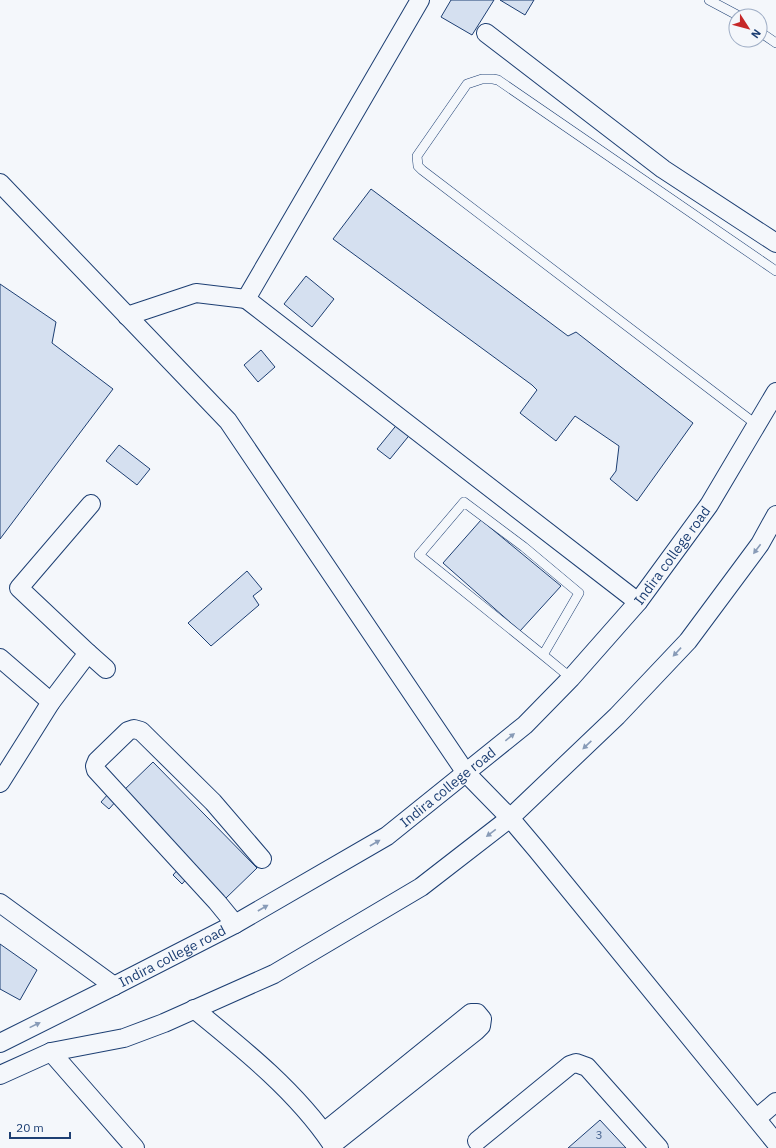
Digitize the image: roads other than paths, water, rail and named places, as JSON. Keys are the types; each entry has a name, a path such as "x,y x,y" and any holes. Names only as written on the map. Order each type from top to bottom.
{"street":[{"path":"246,299 420,0"},
{"path":"486,33 663,169 776,243"},
{"path":"0,183 228,422 466,773 510,818 776,1143"},
{"path":"127,316 196,293 246,299 638,602"},
{"name":"Indira college road","path":"0,1042 235,924 387,836 525,725 571,678 638,602 709,505 776,392"},
{"path":"90,504 19,588 106,669"},
{"path":"0,1075 51,1052 124,1038 164,1023 274,974 420,887 510,818 617,716 688,641 760,544 776,515"},
{"path":"0,783 51,702 88,653"},
{"path":"0,658 51,702"},
{"path":"235,924 217,902 96,770 95,766 97,761 128,731 134,729 141,731 213,802 262,859"},
{"path":"0,903 114,986"},
{"path":"194,1009 234,1041 295,1098 330,1142"},
{"path":"471,1013 477,1013 482,1019 481,1026 476,1031 330,1142 471,1013"},
{"path":"51,1052 135,1148"},
{"path":"476,1146 570,1065 576,1063 587,1067 659,1148"},
{"path":"757,1118 776,1102"}],"lane":[{"path":"709,0 728,10"},
{"path":"757,425 422,170 416,161 418,153 467,84 482,79 490,78 498,80 776,270"},
{"path":"543,655 579,593 524,547 464,502 419,555 571,678"}]}
